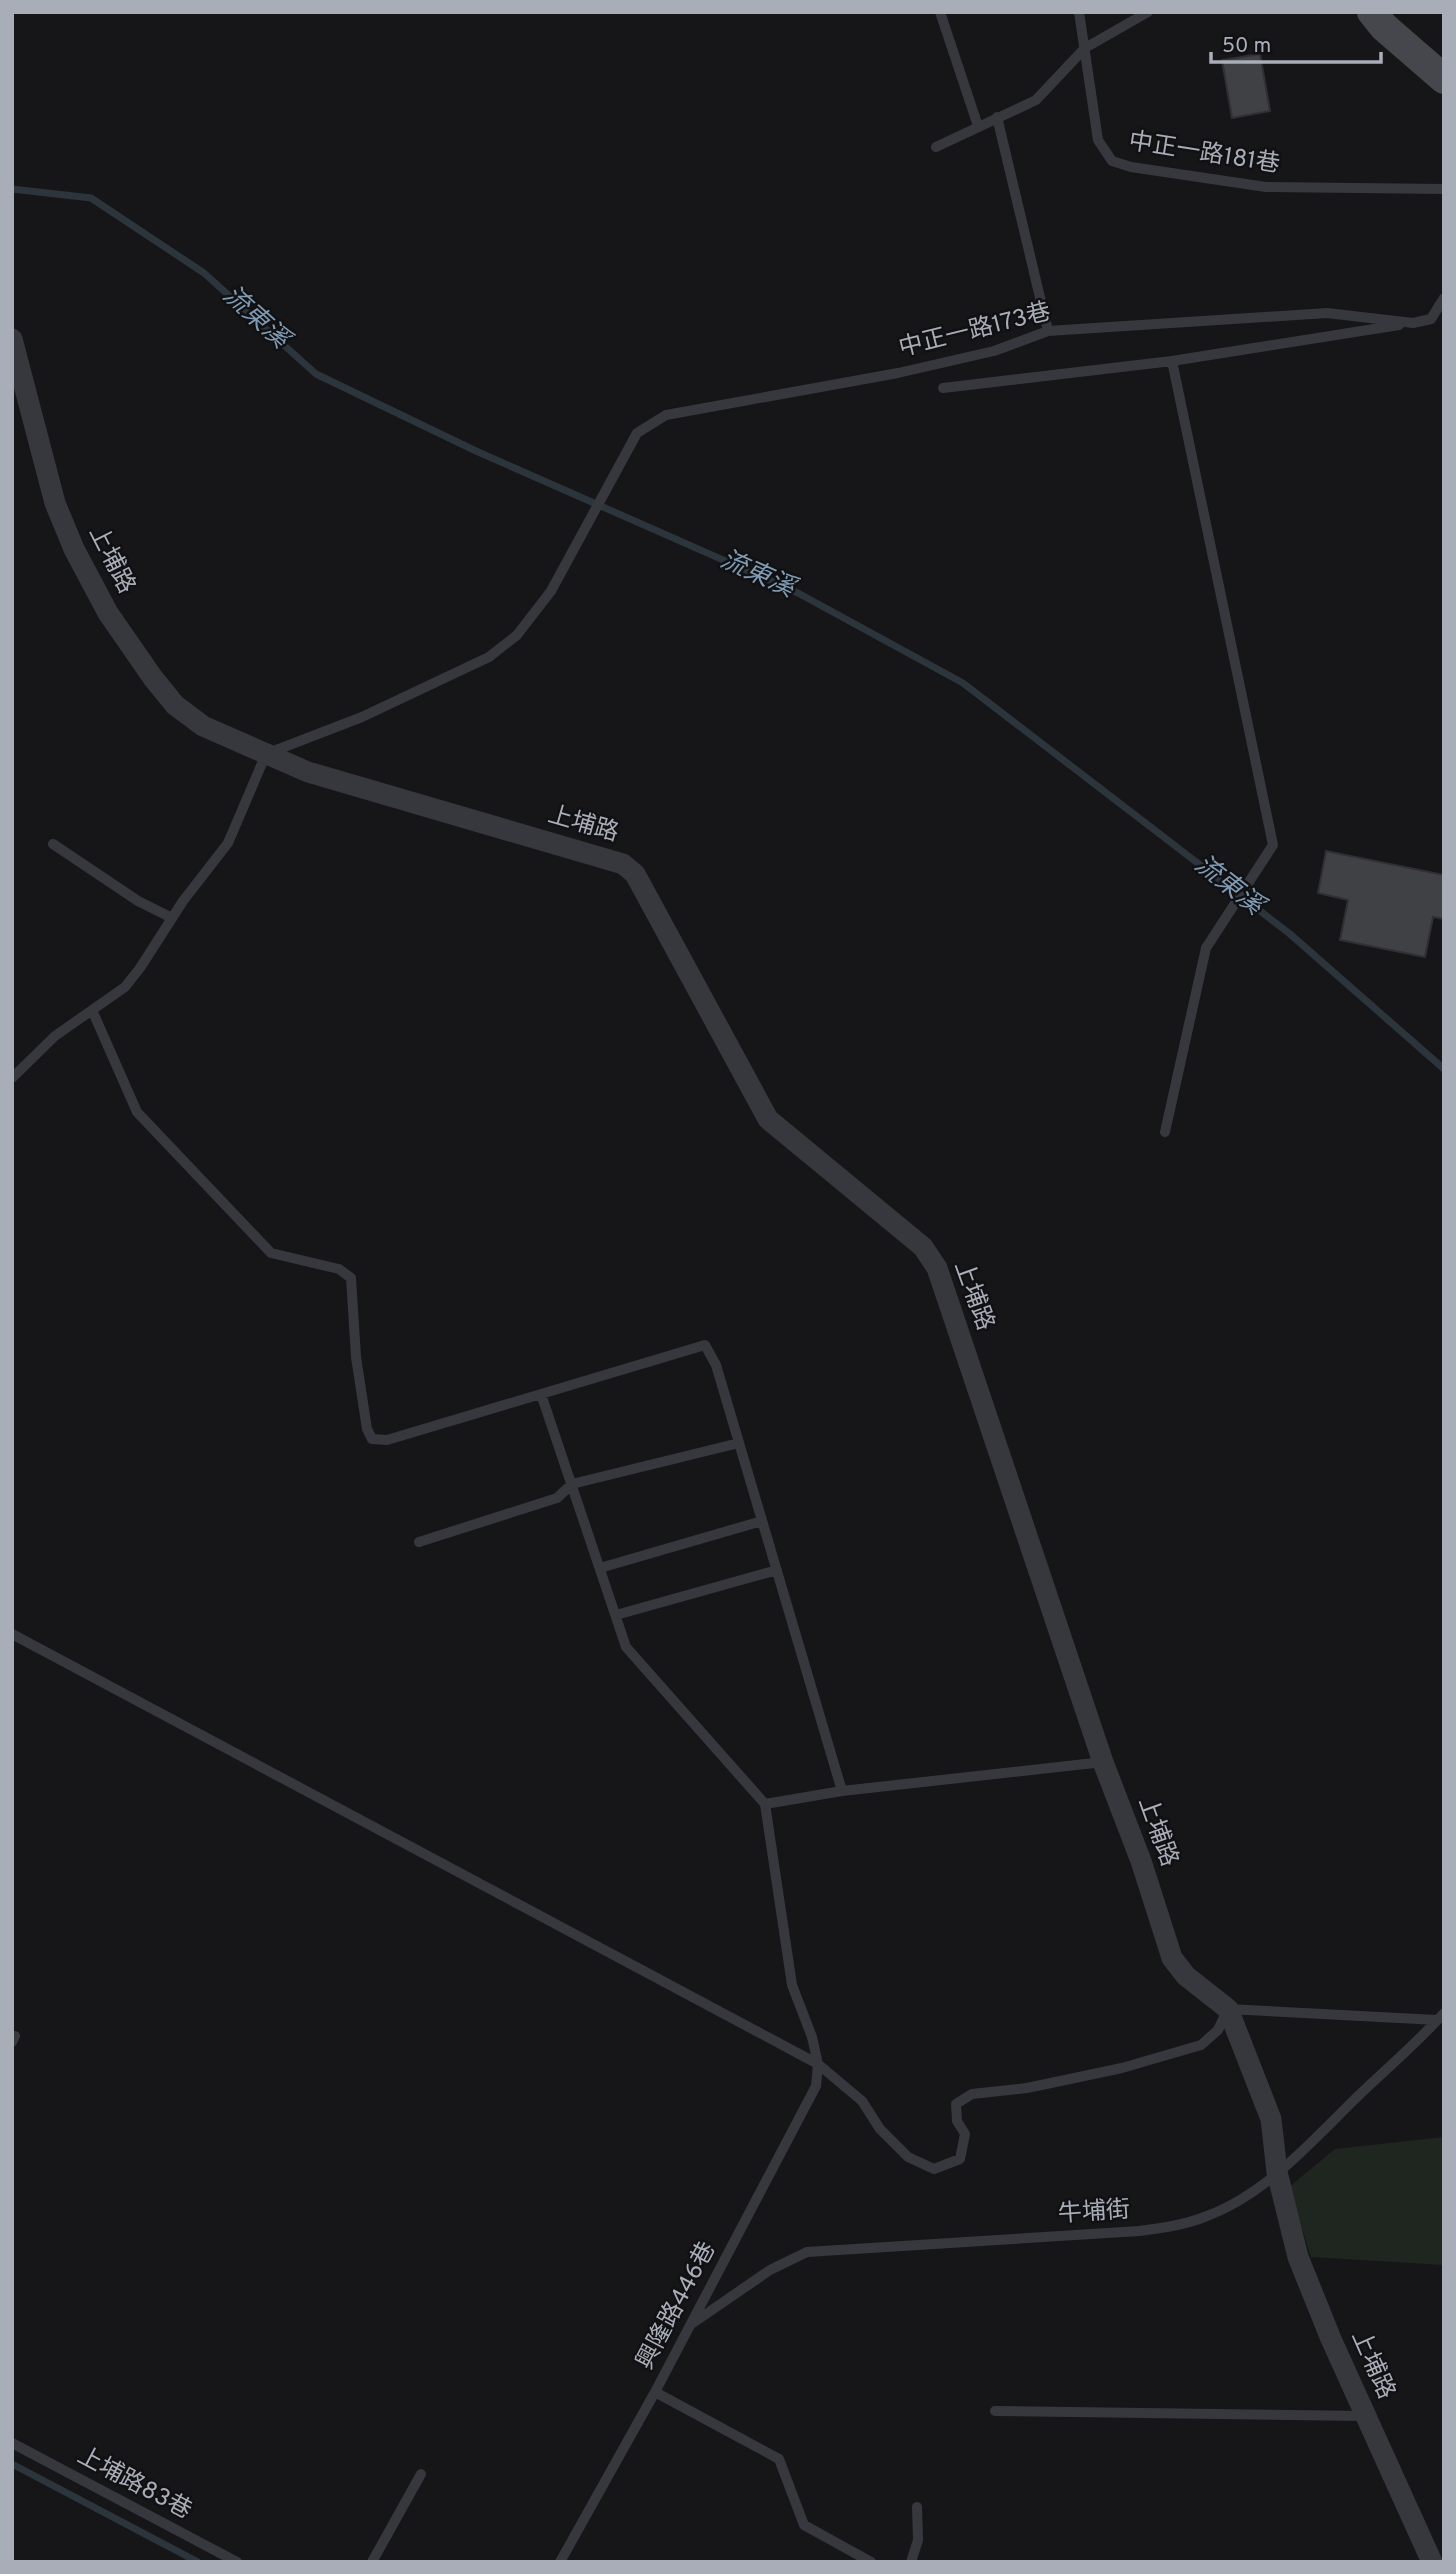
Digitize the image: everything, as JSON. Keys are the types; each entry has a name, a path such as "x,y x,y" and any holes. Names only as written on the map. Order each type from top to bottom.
{"main road":[{"path":"1372,12 1384,27 1444,79"}],"street":[{"name":"上埔路","path":"12,339 55,503 74,549 108,612 175,705 203,726 308,772 623,864 635,874 768,1119 923,1247 937,1269 1172,1958 1186,1976 1228,2009 1271,2119 1277,2172 1298,2257 1432,2562"}],"lane":[{"path":"940,12 978,126"},
{"name":"中正一路181巷","path":"1079,12 1098,140 1112,161 1131,167 1266,187 1444,189"},
{"path":"936,147 1036,100 1085,48 1149,12"},
{"path":"996,117 1048,331"},
{"path":"943,388 1172,361 1413,323 1431,319 1444,298"},
{"name":"中正一路173巷","path":"266,754 362,717 489,656 517,635 551,591 637,433 666,415 898,373 994,351 1048,331 1327,313 1413,323"},
{"path":"1165,1132 1206,948 1273,845 1172,361"},
{"path":"12,1078 55,1036 125,987 141,968 172,918 228,843 266,754"},
{"path":"53,844 138,901 172,918"},
{"path":"92,1010 137,1112 271,1252 339,1269 351,1278 356,1357 367,1429 372,1439 387,1440 705,1345 716,1365 842,1791"},
{"path":"541,1394 626,1647 765,1804 792,1985 812,2037 818,2064"},
{"path":"419,1542 557,1498 572,1484 739,1443"},
{"path":"600,1568 762,1521"},
{"path":"616,1615 777,1570"},
{"path":"12,1634 818,2064 862,2101 880,2129 908,2157 934,2169 960,2159 965,2134 957,2121 956,2104 972,2094 1027,2088 1201,2045 1218,2030 1228,2009 1440,2016"},
{"path":"765,1804 842,1791 1103,1762"},
{"name":"牛埔街","path":"690,2325 770,2270 807,2252 1165,2228 1193,2221 1227,2207 1245,2198 1321,2133 1440,2016"},
{"name":"興隆路446巷","path":"559,2562 655,2392 816,2085 818,2064"},
{"path":"655,2392 779,2459 804,2525 871,2562"},
{"path":"995,2411 1366,2416"},
{"name":"上埔路83巷","path":"12,2442 237,2562"},
{"path":"372,2562 421,2474"},
{"path":"911,2562 918,2540 917,2507"}],"shaded area":[{"path":"1444,2137 1444,2265 1311,2257 1289,2187 1335,2149"}],"building":[{"path":"1260,54 1270,111 1232,118 1222,60"},
{"path":"1326,851 1444,875 1444,919 1433,917 1425,957 1340,940 1348,900 1318,893"}],"waterway":[{"name":"流東溪","path":"12,189 91,198 204,273 316,374 476,451 798,593 963,683 1290,934 1444,1069"},
{"path":"12,2464 198,2562"}]}
